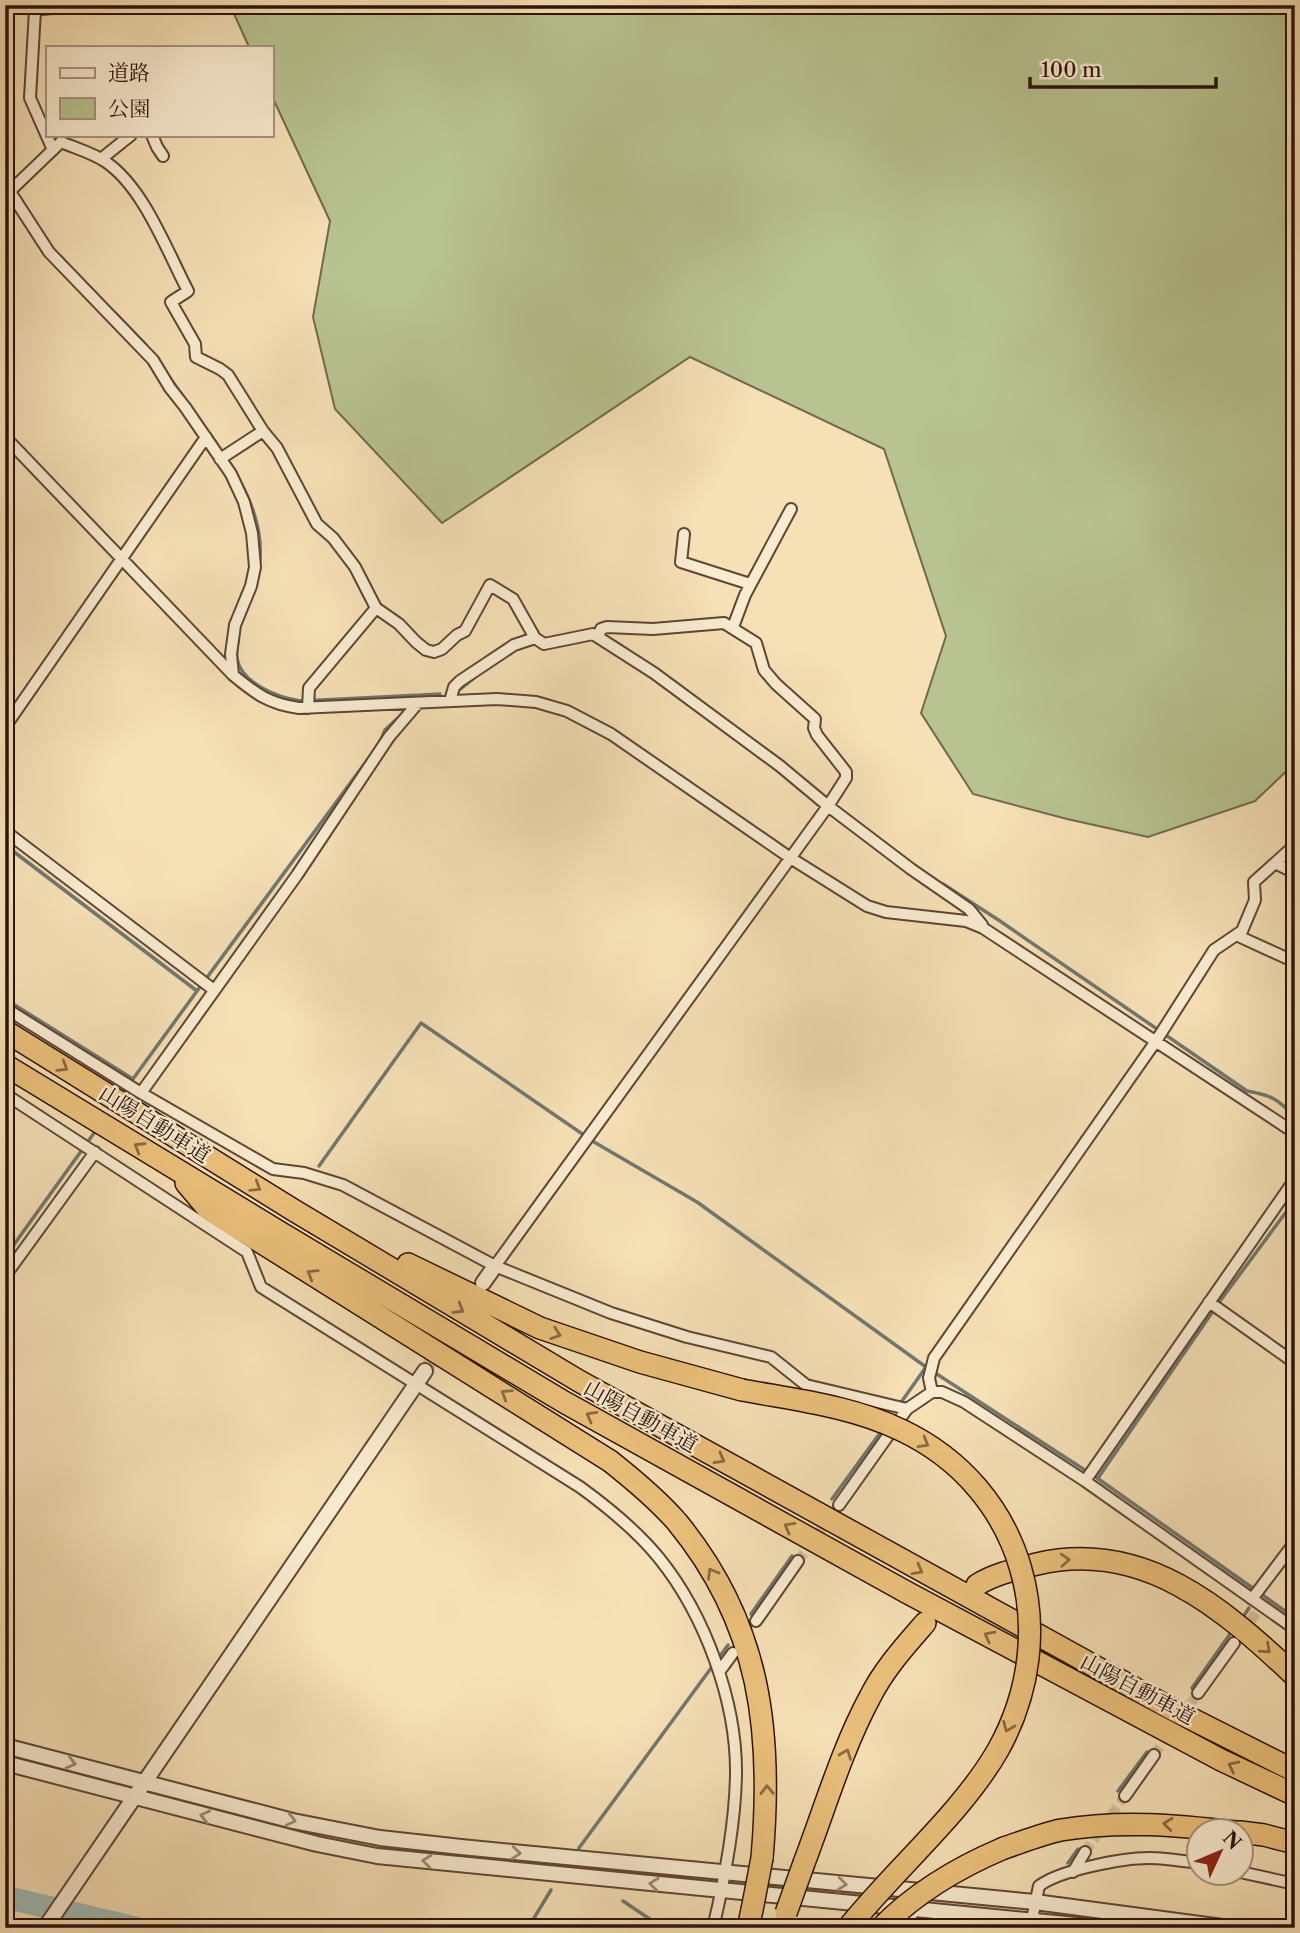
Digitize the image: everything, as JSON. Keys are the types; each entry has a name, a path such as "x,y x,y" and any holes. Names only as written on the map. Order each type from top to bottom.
{"highway":[{"name":"山陽自動車道","path":"5,1031 295,1211 579,1381 1160,1702 1295,1771"},
{"name":"山陽自動車道","path":"5,1065 173,1168 276,1241 896,1586 1209,1753 1295,1795"},
{"path":"295,1211 540,1328 640,1362 742,1390 855,1411 902,1430 941,1453 972,1480 991,1505 1016,1552 1025,1582 1030,1622 1028,1664 1021,1691 999,1748 982,1774 848,1928"},
{"path":"276,1241 610,1461 648,1492 677,1522 705,1562 730,1605 750,1655 761,1703 767,1804 762,1858 750,1919"},
{"path":"976,1585 1022,1567 1060,1559 1096,1559 1127,1564 1166,1578 1207,1601 1248,1633 1295,1676"},
{"path":"784,1920 854,1731 870,1696 892,1661 925,1623"},
{"path":"881,1928 930,1888 974,1861 1004,1848 1058,1831 1106,1824 1151,1822 1184,1826"},
{"path":"1254,1834 1295,1843"}],"street":[{"path":"46,134 30,98 34,8 75,5"},
{"path":"47,136 53,150"},
{"path":"101,159 130,136"},
{"path":"152,136 163,156"},
{"path":"233,675 231,654 234,625 251,586 255,567 252,533 244,502 223,457 170,388 153,360 48,252 11,187 61,142 101,159 122,176 144,206 188,291 171,302 195,344 196,357 228,375 262,431 277,448 317,524 333,538 355,567 376,608 399,624 426,650 434,652 465,631 490,585 513,598 544,644 599,634 830,803 911,869 969,909 983,928"},
{"path":"223,457 262,431"},
{"path":"5,727 123,561 206,437"},
{"path":"5,438 233,675 257,695 277,705 497,699 536,702 587,719 789,857 867,906 886,912 966,921 983,928 1160,1036 1295,1133"},
{"path":"733,627 750,584 791,509"},
{"path":"684,534 681,562 750,584"},
{"path":"308,703 309,688 376,608"},
{"path":"483,1283 846,778 846,772 817,735 814,728 815,719 764,670 756,643 733,627 724,624 653,629 607,627 599,634"},
{"path":"450,701 454,687 460,681 514,645 539,640"},
{"path":"138,1091 207,985 297,875 389,737 418,703"},
{"path":"5,831 207,985"},
{"path":"932,1392 929,1378 934,1359 1160,1036 1214,950 1242,931 1255,900 1254,882 1295,845"},
{"path":"1275,863 1295,873"},
{"path":"1236,935 1295,962"},
{"path":"5,1008 138,1091 273,1169 304,1173 343,1185 495,1266 611,1313 687,1337 771,1357 806,1385 907,1409"},
{"path":"5,1094 247,1252 261,1287 580,1487 619,1517 659,1559 680,1587 717,1666 733,1731 736,1774 733,1824 726,1872 713,1928"},
{"path":"5,1276 93,1150"},
{"path":"1089,1476 1213,1305 1295,1179"},
{"path":"1213,1305 1295,1363"},
{"path":"48,1923 425,1371"},
{"path":"839,1505 907,1409 932,1392 942,1392 964,1402 1089,1476 1295,1629"},
{"path":"1257,1600 1295,1542"},
{"path":"756,1621 797,1561"},
{"path":"1198,1693 1234,1643"},
{"path":"717,1666 733,1653"},
{"path":"5,1746 293,1821 380,1838 1035,1902 1230,1928"},
{"path":"1125,1796 1154,1755"},
{"path":"5,1763 317,1844 377,1856 1106,1928"},
{"path":"1073,1872 1085,1852"},
{"path":"1032,1919 1039,1886 1043,1883 1108,1862 1150,1858 1184,1861"},
{"path":"1254,1875 1295,1884"},
{"path":"899,1928 916,1910"}],"green space":[{"path":"230,5 1295,5 1295,763 1255,801 1148,837 973,794 921,713 946,636 884,449 690,357 442,523 335,409 313,317 330,221 273,98 273,46 249,46"}],"waterway":[{"path":"5,174 29,212"},
{"path":"115,313 146,345"},
{"path":"169,377 183,396"},
{"path":"210,434 231,465"},
{"path":"240,481 257,522 259,567"},
{"path":"602,634 622,646"},
{"path":"238,642 237,659 246,676 282,697 301,701 421,695"},
{"path":"458,691 474,678"},
{"path":"421,695 440,694"},
{"path":"381,740 385,730 401,715"},
{"path":"197,991 371,755"},
{"path":"5,845 197,991 122,1094"},
{"path":"943,884 1247,1091 1274,1099 1295,1117"},
{"path":"5,999 133,1079"},
{"path":"319,1166 421,1023 594,1142 697,1202 926,1367 1097,1478 1295,1618"},
{"path":"5,1257 97,1129"},
{"path":"1098,1478 1220,1301 1295,1200"},
{"path":"902,1401 926,1367"},
{"path":"832,1499 880,1433"},
{"path":"751,1614 792,1556"},
{"path":"1245,1614 1249,1608"},
{"path":"1192,1688 1230,1634"},
{"path":"579,1848 728,1645"},
{"path":"1118,1791 1147,1752"},
{"path":"1068,1863 1078,1849"},
{"path":"528,1928 551,1890"},
{"path":"5,1897 135,1928"},
{"path":"623,1901 663,1928"},
{"path":"1282,1928 1295,1909"}],"tunnel":[{"path":"425,1371 468,1305"},
{"path":"798,1561 839,1505"},
{"path":"1242,1632 1256,1613"},
{"path":"1182,1716 1198,1693"},
{"path":"1154,1755 1170,1732"},
{"path":"1085,1852 1125,1796"}]}
